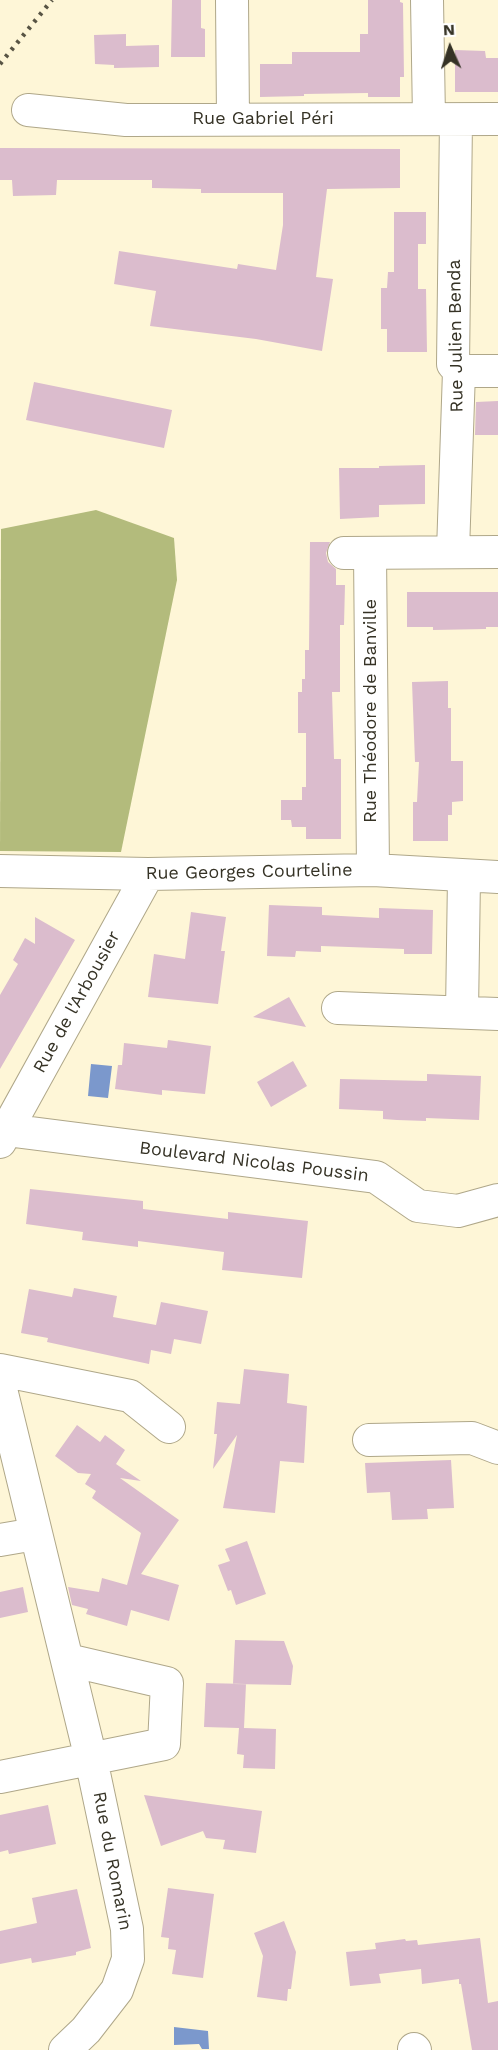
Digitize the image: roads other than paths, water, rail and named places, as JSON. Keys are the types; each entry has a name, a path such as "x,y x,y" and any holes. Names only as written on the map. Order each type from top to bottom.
{"street":[{"path":"232,0 233,118"},
{"name":"Rue Julien Benda","path":"427,0 442,119 453,364 459,371 453,551"},
{"name":"Rue Gabriel Péri","path":"28,110 126,120 498,119"},
{"path":"459,371 498,371"},
{"path":"453,551 498,552"},
{"name":"Rue Théodore de Banville","path":"373,870 357,553 453,551"},
{"name":"Rue Georges Courteline","path":"0,871 148,874 373,870 464,877 498,877"},
{"name":"Rue de l'Arbousier","path":"2,1134 148,874"},
{"path":"462,1012 464,877"},
{"path":"338,1008 498,1014"},
{"name":"Boulevard Nicolas Poussin","path":"2,1134 376,1177 418,1206 458,1211 498,1200"},
{"path":"0,1370 130,1396 169,1427"},
{"name":"Rue du Romarin","path":"0,1385 68,1660 127,1929 128,1959 117,1990 86,2030 65,2050"},
{"path":"369,1440 472,1438 498,1448"},
{"path":"0,1540 35,1534"},
{"path":"0,1777 164,1744 166,1683 68,1660"}],"water":[{"path":"91,1064 112,1066 108,1098 88,1096"},
{"path":"174,2027 208,2031 209,2049 202,2049 199,2044 174,2045"}],"railway":[{"path":"0,64 52,0"}]}
